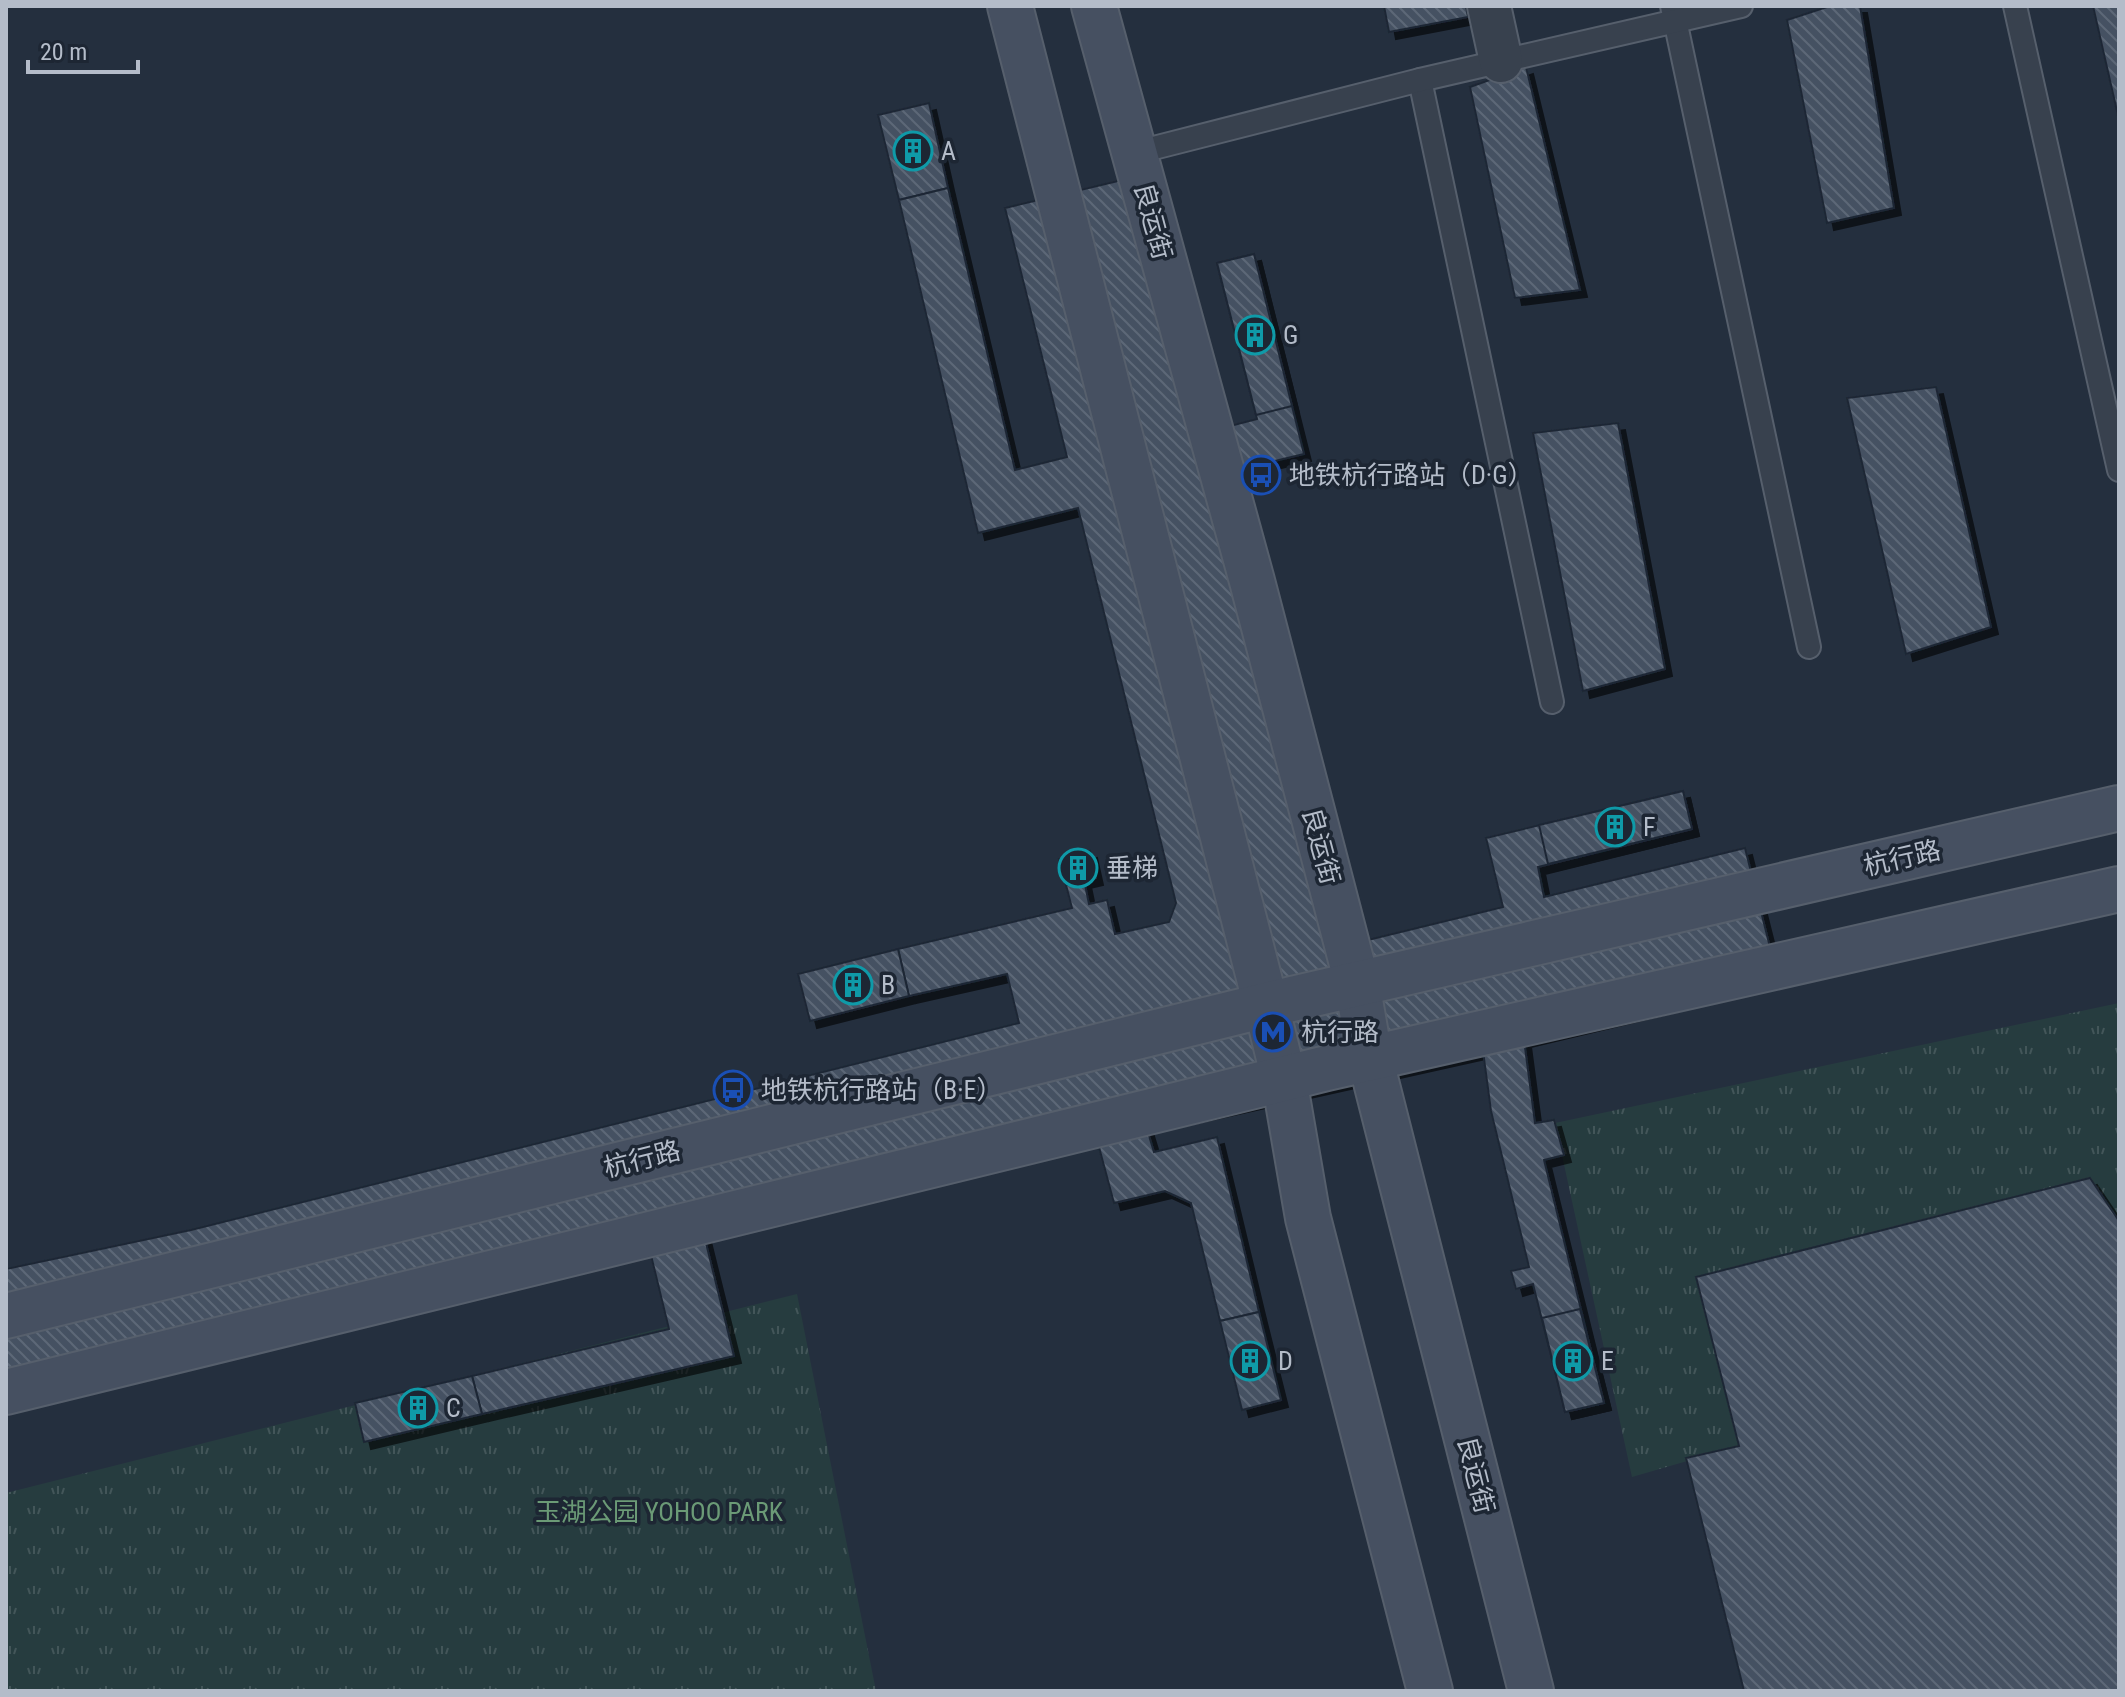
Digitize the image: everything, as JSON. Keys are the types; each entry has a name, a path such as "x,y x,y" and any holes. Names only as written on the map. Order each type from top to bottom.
{"main road":[{"path":"1010,6 1266,1005 1284,1079 1308,1218 1430,1691"},
{"name":"良运街","path":"1094,6 1252,581 1357,983 1370,1058 1531,1691"},
{"name":"杭行路","path":"6,1316 1357,983 2119,808"},
{"path":"6,1392 1370,1058 2119,889"}],"street":[{"path":"1489,6 1501,61"}],"lane":[{"path":"1134,153 1501,61 1673,14 1741,6"},
{"path":"2015,6 2119,470"},
{"path":"1673,14 1809,647"},
{"path":"1420,80 1552,702"}],"green space":[{"path":"2119,1003 2119,1221 1696,1277 1739,1446 1632,1477 1555,1123"},
{"name":"玉湖公园 YOHOO PARK","path":"797,1294 876,1691 6,1691 6,1493"}],"building":[{"path":"1384,6 1466,6 1468,17 1389,32"},
{"path":"1830,6 1860,6 1894,208 1827,223 1787,20"},
{"path":"2093,6 2119,6 2119,120"},
{"path":"1526,67 1580,290 1515,298 1470,87"},
{"name":"A","path":"929,103 948,188 899,200 878,115"},
{"name":"杭行路","path":"1139,176 1203,433 1257,419 1217,263 1254,254 1304,454 1212,476 1327,950 1503,907 1486,838 1683,791 1692,829 1538,867 1544,897 1745,848 1778,979 1524,1040 1535,1123 1554,1120 1564,1155 1544,1160 1604,1403 1565,1412 1533,1284 1516,1289 1511,1271 1529,1267 1491,1111 1483,1051 1146,1126 1154,1152 1217,1137 1259,1312 1220,1321 1191,1203 1165,1191 1114,1203 1096,1136 703,1231 734,1356 482,1414 472,1376 669,1329 648,1243 6,1403 6,1269 191,1230 1019,1023 1007,974 909,996 898,949 1072,908 1066,885 1084,880 1089,904 1107,900 1115,934 1169,922 1176,903 1078,508 978,533 899,200 948,188 1015,470 1067,457 1005,208"},
{"name":"G","path":"1254,254 1292,406 1256,415 1217,263"},
{"path":"1936,387 1991,627 1906,654 1847,398"},
{"path":"1618,423 1665,669 1583,691 1533,433"},
{"name":"F","path":"1683,791 1692,829 1548,864 1539,825"},
{"name":"垂梯","path":"1090,851 1096,878 1066,885 1059,859"},
{"name":"B","path":"898,949 909,996 810,1021 798,974"},
{"path":"2090,1178 2119,1221 2119,1691 1744,1691 1686,1458 1739,1446 1696,1277"},
{"name":"E","path":"1580,1309 1604,1403 1565,1412 1542,1318"},
{"name":"D","path":"1259,1312 1281,1400 1242,1410 1220,1321"},
{"name":"C","path":"472,1376 482,1414 364,1442 355,1403"}],"place":[{"name":"A","path":"913,151"},
{"name":"G","path":"1255,335"},
{"name":"地铁杭行路站（D·G）","path":"1261,475"},
{"name":"F","path":"1615,827"},
{"name":"垂梯","path":"1078,868"},
{"name":"B","path":"853,985"},
{"name":"杭行路","path":"1273,1032"},
{"name":"地铁杭行路站（B·E）","path":"733,1090"},
{"name":"D","path":"1250,1361"},
{"name":"E","path":"1573,1361"},
{"name":"C","path":"418,1408"}]}
